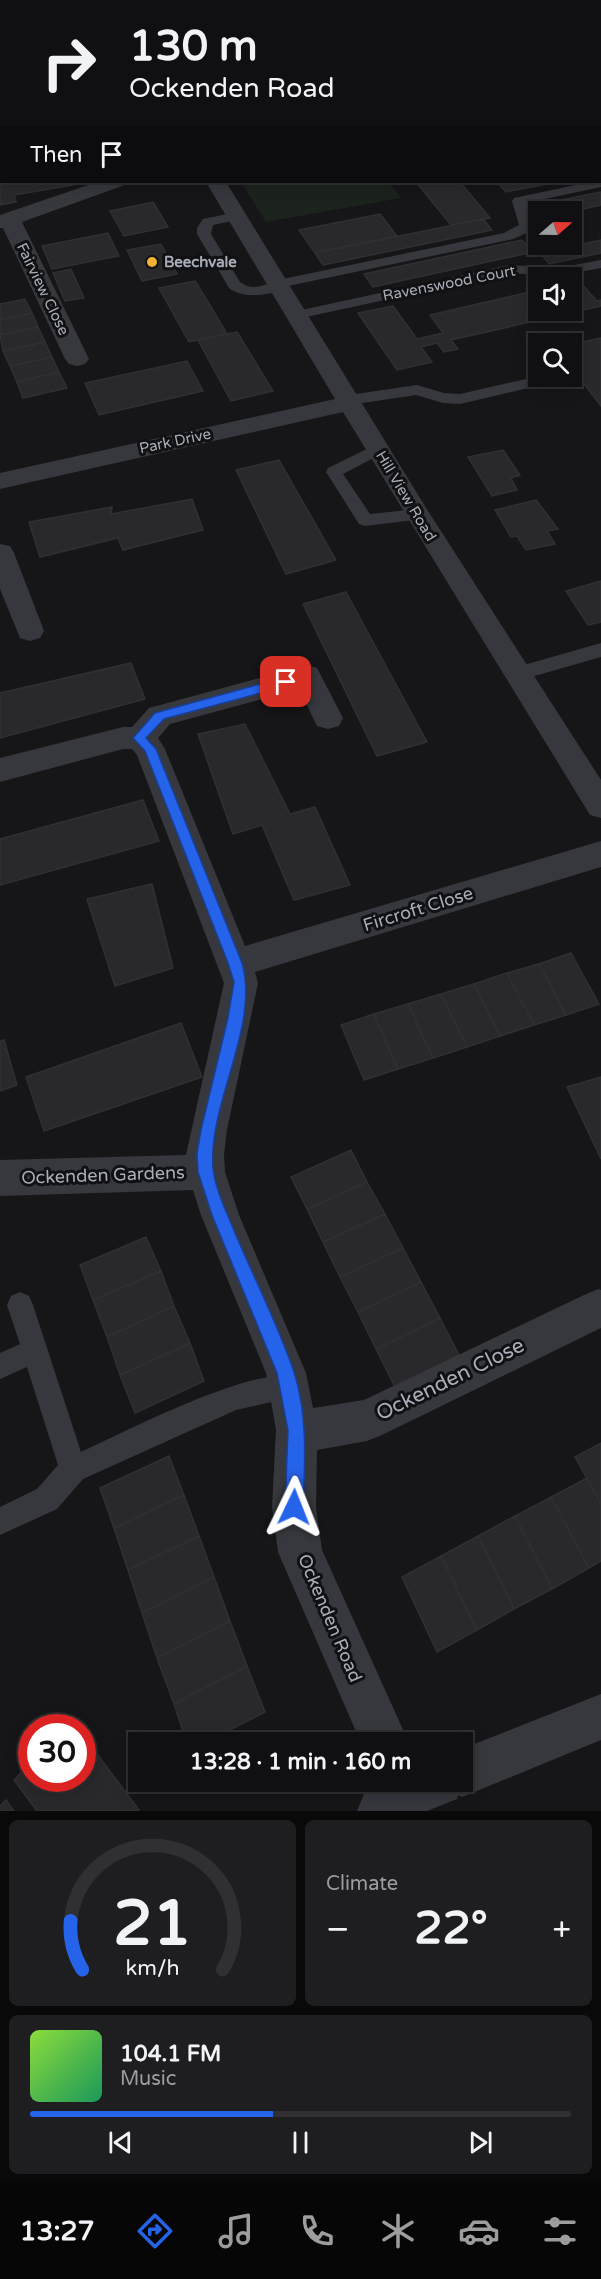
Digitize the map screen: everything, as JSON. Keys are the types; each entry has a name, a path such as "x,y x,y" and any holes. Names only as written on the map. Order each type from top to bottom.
{"street":[{"path":"5,221 112,183"},
{"name":"Hill View Road","path":"217,183 417,515 601,806"},
{"name":"Fairview Close","path":"5,221 77,359"},
{"name":"Park Drive","path":"0,481 350,401"},
{"path":"0,553 30,631"},
{"path":"0,770 123,738 139,738 159,716 307,676 328,718"},
{"name":"Ockenden Road","path":"139,738 150,749 241,982 235,1018 208,1130 205,1154 206,1172 220,1215 286,1373 297,1430 294,1507 300,1552 380,1732"},
{"name":"Fircroft Close","path":"235,963 601,854"},
{"name":"Ockenden Gardens","path":"0,1178 206,1172"},
{"name":"Ockenden Close","path":"297,1430 329,1428 367,1420 598,1309"},
{"path":"473,1769 601,1717"}],"lane":[{"path":"237,216 208,222 204,228 204,234 234,285 246,291 279,286 508,236 524,229 526,225 519,201 601,183"},
{"name":"Ravenswood Court","path":"297,315 510,269 558,272 601,264"},
{"path":"350,401 417,390 443,398 460,399 528,384"},
{"path":"377,449 334,472 365,520 417,515"},
{"path":"517,674 601,650"},
{"path":"20,1305 72,1468"},
{"path":"0,1366 34,1352"},
{"path":"0,1521 47,1499 72,1468 235,1397 289,1387"}],"shaded area":[{"path":"242,183 390,183 401,198 266,222"}],"building":[{"path":"84,183 14,195 16,202 0,205 0,184"},
{"path":"417,183 461,183 490,218 451,225"},
{"path":"498,183 552,183 506,192"},
{"path":"601,192 601,205 582,209 582,201 556,201"},
{"path":"153,202 168,227 124,236 110,211"},
{"path":"380,214 397,236 315,253 299,230"},
{"path":"483,219 492,230 323,265 315,253"},
{"path":"108,233 119,256 52,269 42,246"},
{"path":"522,240 528,247 528,253 373,287 364,274"},
{"path":"601,240 601,253 549,264 542,255 582,255 582,244"},
{"name":"Beechvale","path":"161,244 177,274 142,281 127,250"},
{"path":"71,269 84,298 65,301 53,273"},
{"path":"195,281 227,334 189,342 159,288"},
{"path":"582,284 597,301 601,300 601,306 582,310"},
{"path":"528,292 528,321 535,321 451,340 458,349 444,352 437,343 421,347 432,362 397,370 358,313 393,306 417,339 443,333 430,315"},
{"path":"25,299 32,313 0,320 0,304"},
{"path":"32,313 38,327 0,335 0,320"},
{"path":"38,327 45,342 3,351 0,335"},
{"path":"237,332 273,391 231,401 198,340"},
{"path":"601,338 601,406 582,381 582,342"},
{"path":"45,342 52,357 10,366 3,351"},
{"path":"52,357 59,372 17,382 10,366"},
{"path":"187,361 203,391 99,415 85,383"},
{"path":"59,372 67,388 23,398 17,382"},
{"path":"503,450 520,475 511,478 517,490 492,496 468,457"},
{"path":"279,460 336,560 286,574 236,470"},
{"path":"192,499 203,530 123,550 118,538 40,557 29,522 112,507 111,514"},
{"path":"536,500 558,529 547,531 555,544 526,550 517,536 511,537 495,510"},
{"path":"601,581 601,622 588,625 566,591"},
{"path":"346,592 427,742 377,756 303,604"},
{"path":"131,663 145,699 0,738 0,693"},
{"path":"245,724 290,814 315,807 350,885 294,900 262,825 233,834 198,734"},
{"path":"143,800 159,841 0,885 0,839"},
{"path":"152,884 173,968 115,986 87,899"},
{"path":"571,953 599,1004 566,1015 539,964"},
{"path":"539,964 566,1015 534,1025 507,973"},
{"path":"507,973 534,1025 500,1036 474,984"},
{"path":"474,984 500,1036 467,1047 441,994"},
{"path":"441,994 467,1047 433,1058 408,1004"},
{"path":"408,1004 433,1058 398,1069 374,1014"},
{"path":"374,1014 398,1069 364,1080 341,1025"},
{"path":"181,1023 202,1077 44,1131 26,1077"},
{"path":"4,1040 17,1085 0,1091 0,1041"},
{"path":"601,1077 601,1159 567,1087"},
{"path":"351,1150 367,1182 307,1209 291,1177"},
{"path":"367,1182 385,1214 323,1242 307,1209"},
{"path":"385,1214 403,1248 340,1277 323,1242"},
{"path":"146,1237 161,1271 93,1300 80,1265"},
{"path":"403,1248 421,1282 358,1312 340,1277"},
{"path":"161,1271 174,1306 107,1337 93,1300"},
{"path":"421,1282 440,1318 376,1349 358,1312"},
{"path":"174,1306 190,1343 120,1375 107,1337"},
{"path":"440,1318 459,1355 395,1387 376,1349"},
{"path":"190,1343 204,1381 135,1413 120,1375"},
{"path":"601,1443 601,1504 575,1457"},
{"path":"169,1456 184,1495 114,1528 100,1488"},
{"path":"587,1478 601,1504 601,1561 589,1568 551,1497"},
{"path":"184,1495 199,1536 128,1570 114,1528"},
{"path":"551,1497 589,1568 552,1589 515,1516"},
{"path":"515,1516 552,1589 514,1609 478,1536"},
{"path":"199,1536 214,1577 142,1613 128,1570"},
{"path":"478,1536 514,1609 477,1630 441,1556"},
{"path":"441,1556 477,1630 437,1652 402,1577"},
{"path":"214,1577 230,1621 157,1658 142,1613"},
{"path":"230,1621 247,1666 174,1704 157,1658"},
{"path":"247,1666 265,1712 226,1732 183,1732 174,1704"},
{"path":"96,1753 139,1810 138,1811 37,1811 23,1792 96,1792"},
{"path":"6,1800 14,1811 0,1811 0,1806"}],"place":[{"name":"Beechvale","path":"152,262"}],"route":[{"path":"286,682 159,716 139,738 150,749 241,982 235,1018 208,1130 205,1154 206,1172 220,1215 286,1373 297,1430 294,1507"}]}
